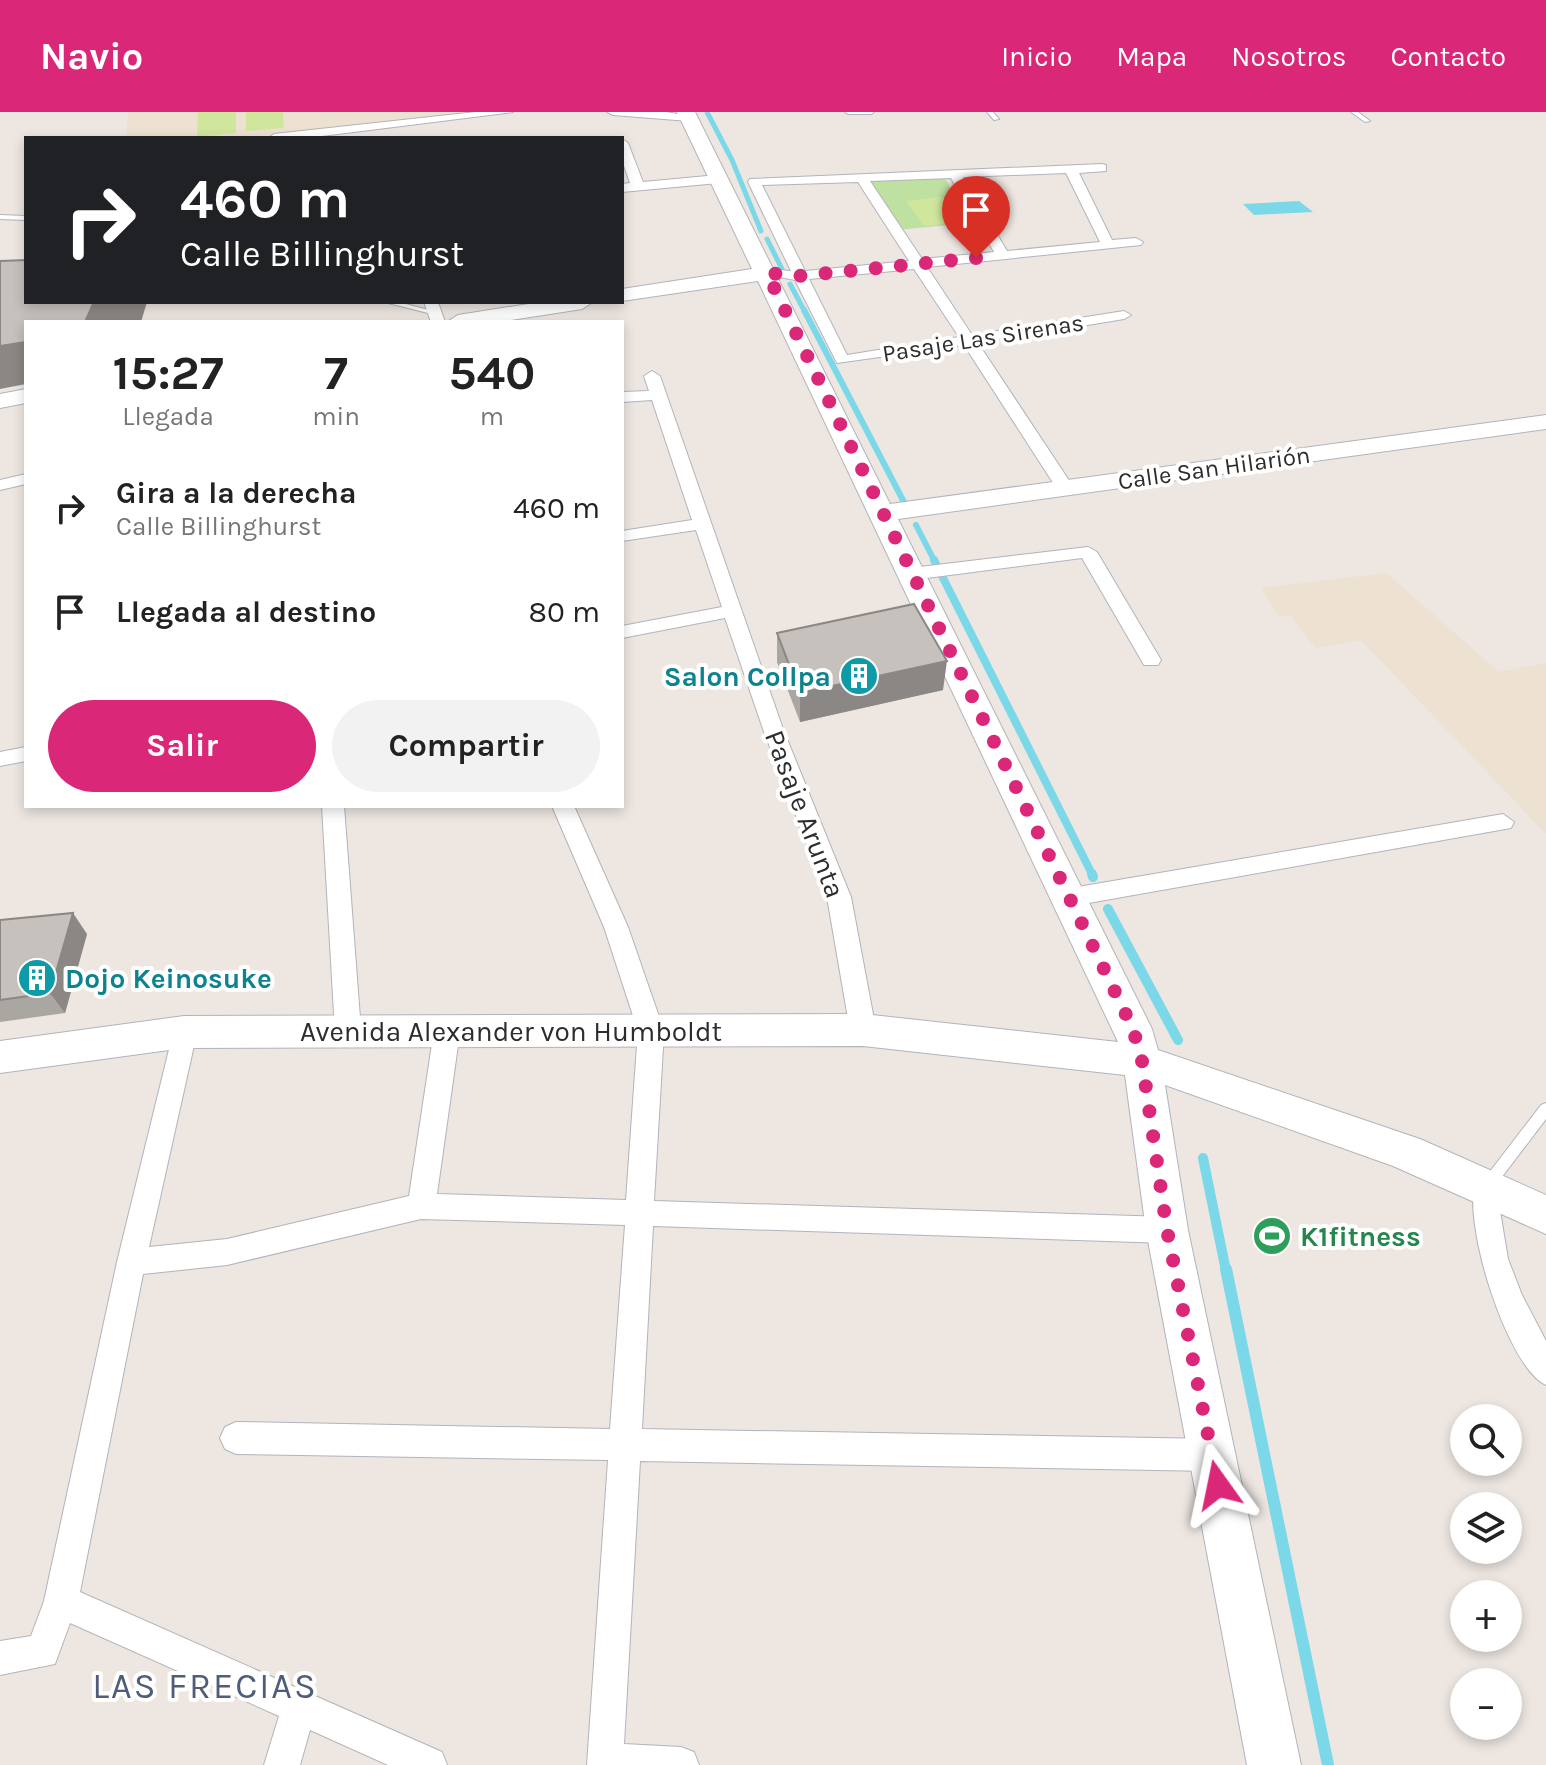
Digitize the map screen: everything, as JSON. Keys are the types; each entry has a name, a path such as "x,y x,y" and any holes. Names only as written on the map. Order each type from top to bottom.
{"main road":[{"path":"687,114 767,273 1066,898 1133,1029 1143,1073 1167,1230 1274,1765"},
{"path":"624,295 767,273"},
{"path":"485,320 525,317 574,304"},
{"path":"0,401 24,396"},
{"name":"Calle San Hilarión","path":"882,513 1546,422"},
{"name":"Avenida Alexander von Humboldt","path":"0,1057 184,1032 863,1030 1022,1048 1143,1073 1371,1162 1546,1215"},
{"name":"Avenida Alexander von Humboldt","path":"1486,1199 1546,1241"}],"street":[{"path":"298,136 491,120 507,112"},
{"path":"619,136 612,112 687,114"},
{"path":"624,149 638,187"},
{"path":"799,276 754,182 1102,168"},
{"path":"1071,170 1108,245"},
{"path":"955,174 1003,255"},
{"path":"862,178 921,263 1065,488"},
{"path":"624,188 718,179"},
{"path":"747,236 777,233"},
{"path":"767,273 799,276 1136,242"},
{"name":"Pasaje Las Sirenas","path":"799,276 842,360 1124,315"},
{"name":"Pasaje Arunta","path":"624,396 655,386 773,729 839,897 863,1030"},
{"path":"0,485 24,479"},
{"path":"624,536 704,523"},
{"path":"911,574 1088,552 1151,660"},
{"path":"624,632 733,611"},
{"path":"0,759 24,754"},
{"path":"333,808 348,1031"},
{"path":"564,808 616,927 651,1031 605,1763 681,1765"},
{"path":"1066,898 1503,822"},
{"path":"421,1206 447,1031"},
{"path":"0,1658 43,1652 61,1601 131,1262 184,1032"},
{"path":"1486,1199 1502,1290 1546,1370"},
{"path":"131,1262 227,1252 421,1206 1167,1230"},
{"path":"236,1438 1212,1455"},
{"path":"61,1601 429,1765"},
{"path":"282,1765 299,1708"}],"lane":[{"path":"848,112 871,112"},
{"path":"990,112 996,119"},
{"path":"1354,112 1367,121"},
{"path":"0,217 24,218"},
{"path":"397,304 435,312"},
{"path":"1486,1199 1546,1109"}],"shaded area":[{"path":"128,112 474,112 252,136 126,136"},
{"path":"1386,573 1499,672 1546,663 1546,834 1361,640 1315,648 1291,615 1279,616 1261,588"}],"green space":[{"path":"198,112 236,112 236,133 197,136"},
{"path":"246,112 283,112 284,128 246,131"},
{"path":"944,176 969,223 897,230 864,178"},
{"path":"942,197 962,222 924,226 906,201"}],"water":[{"path":"1299,201 1313,212 1254,215 1243,204"}],"building":[{"path":"24,260 24,304 93,304 86,320 24,320 24,342 0,346 0,261"},
{"path":"914,604 947,661 800,693 777,633"},
{"path":"73,913 50,993 0,1000 0,920"}],"waterway":[{"path":"707,112 732,160 761,231"},
{"path":"767,239 783,271"},
{"path":"790,284 805,312"},
{"path":"804,310 906,506"},
{"path":"916,525 935,562"},
{"path":"934,560 1092,874"},
{"path":"1108,909 1178,1040"},
{"path":"1203,1158 1226,1271"},
{"path":"1226,1269 1328,1765"}],"place":[{"name":"Salon Collpa","path":"859,676"},
{"name":"Dojo Keinosuke","path":"37,978"},
{"name":"K1fitness","path":"1272,1236"}],"district":[{"name":"LAS FRECIAS","path":"205,1686"}],"route":[{"path":"976,258 799,276 767,273 1053,871 1133,1029 1142,1061 1167,1230 1218,1485"}]}
